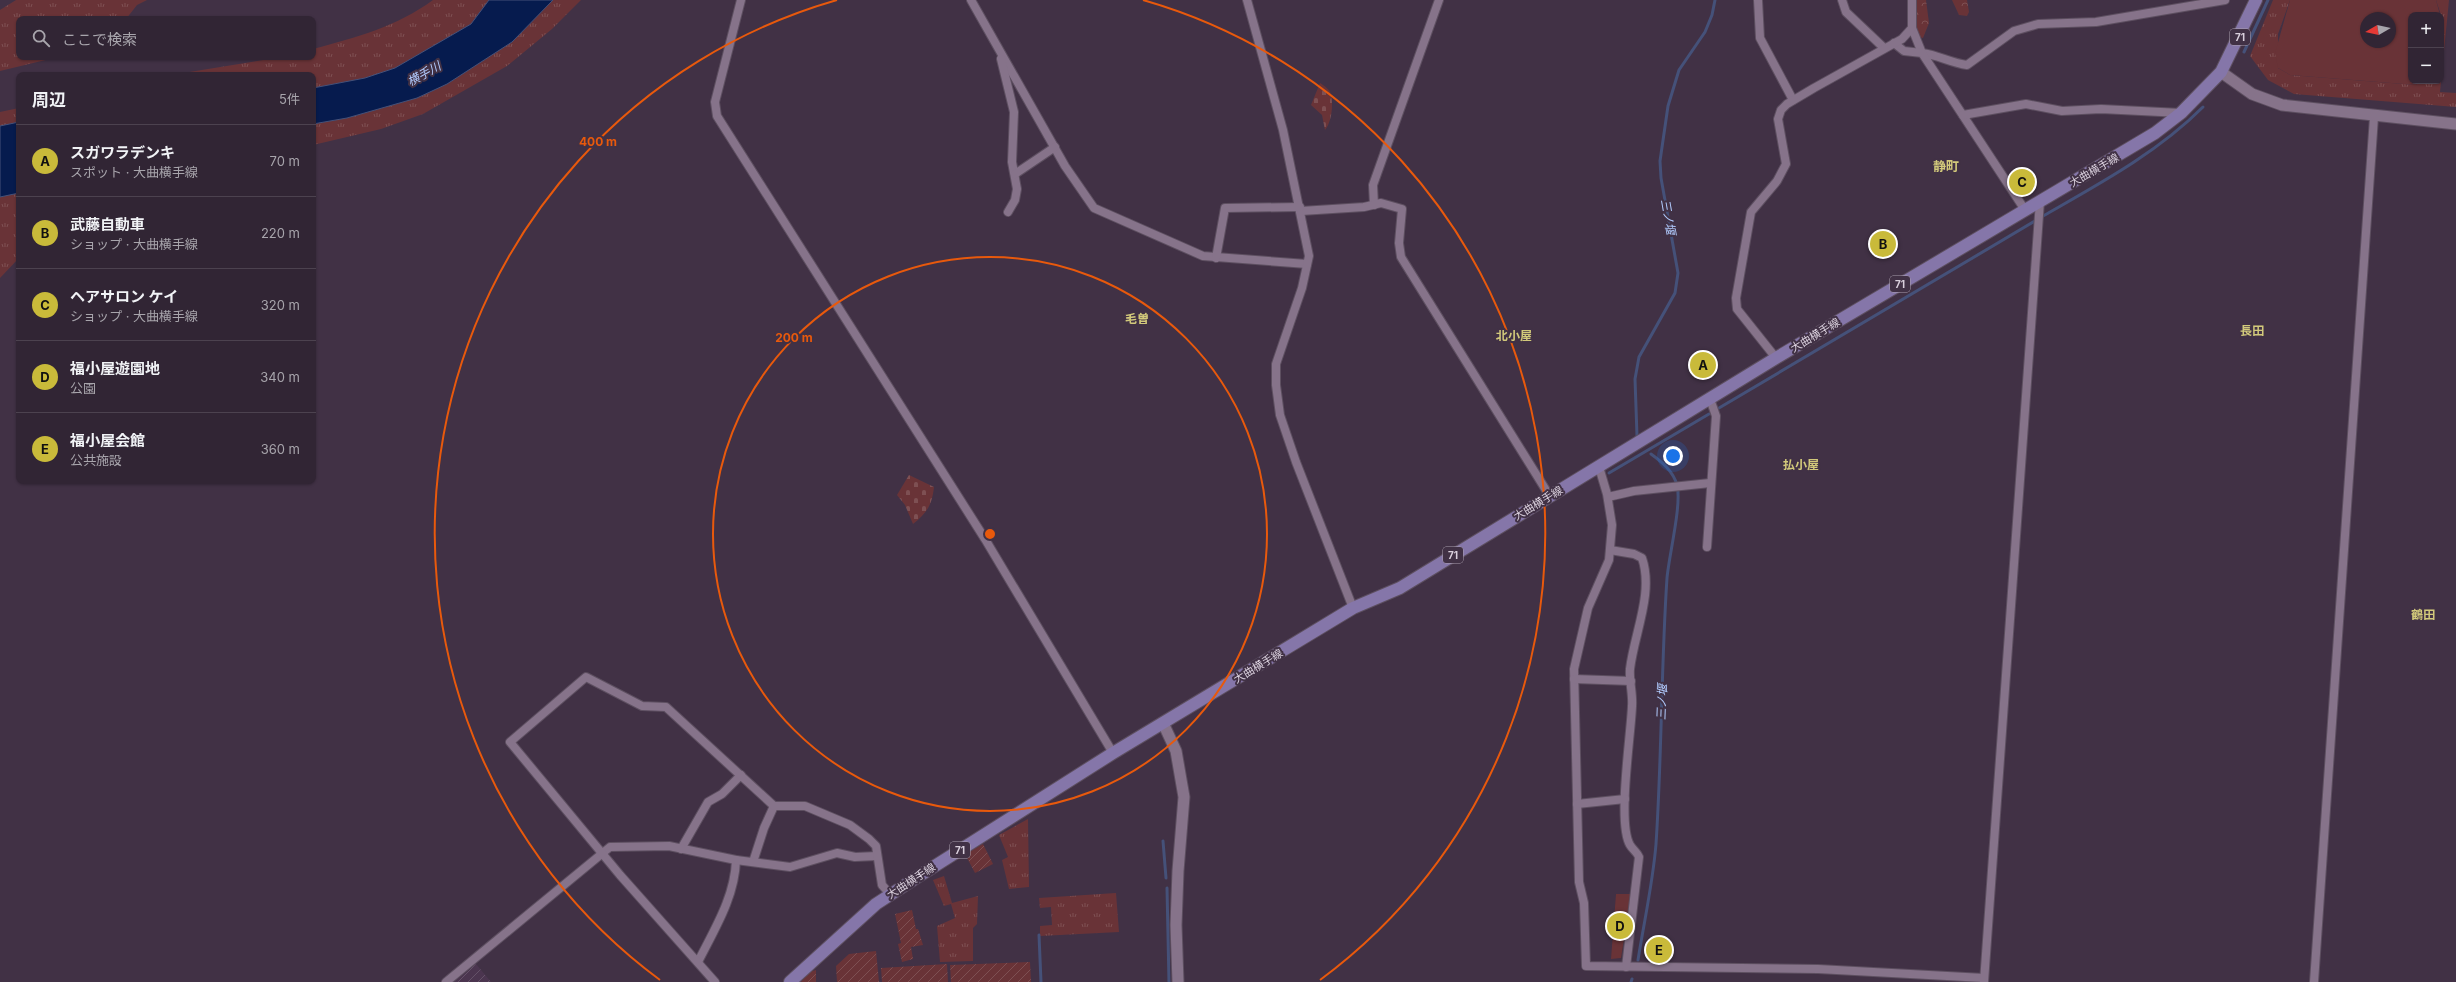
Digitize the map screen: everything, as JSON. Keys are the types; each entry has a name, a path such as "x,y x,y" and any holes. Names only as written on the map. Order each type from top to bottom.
{"main road":[{"name":"大曲横手線","path":"790,982 890,894 1113,753 1353,608 1400,588 1549,495 1599,467 1776,358 2155,133 2181,113 2221,72 2256,0"}],"street":[{"path":"741,0 715,102 717,116 985,539 1113,753"},
{"path":"971,0 1069,172 1094,208 1203,256 1307,264"},
{"path":"1247,0 1283,130 1301,209 1309,256 1276,364 1276,385 1280,415 1353,608"},
{"path":"1374,205 1373,185 1439,0"},
{"path":"1758,0 1760,38 1793,100"},
{"path":"1842,0 1846,12 1884,48"},
{"path":"1912,0 1912,28 1922,53 2025,210"},
{"path":"1894,43 1904,51 1937,55 1952,63 1967,65 2014,31 2038,24 2096,22 2186,3 2225,0"},
{"path":"1776,358 1738,309 1736,298 1751,212 1777,181 1786,164 1778,119 1781,110 1793,100 1902,39 1912,28"},
{"path":"1000,50 1014,112 1012,162 1015,174 1015,200 1008,212"},
{"path":"2221,72 2252,94 2282,105 2456,124"},
{"path":"1963,115 2026,104 2062,111 2101,109 2181,113"},
{"path":"2314,982 2374,116"},
{"path":"1015,174 1055,147"},
{"path":"1599,467 1608,497 1612,525 1609,560 1588,608 1574,669 1579,882 1584,903 1586,966 1818,969 1984,980 2040,201"},
{"path":"1216,258 1224,208 1301,209 1374,205 1381,203 1402,209 1398,243 1400,257 1549,495"},
{"path":"1707,547 1710,483 1716,416 1710,399"},
{"path":"1608,497 1634,491 1668,489 1710,483"},
{"path":"1610,550 1634,554 1642,558 1644,566 1642,611 1630,670 1632,711 1625,800 1628,838 1630,846 1639,857 1626,967"},
{"path":"715,982 603,853 510,742 586,677 642,706 666,708 774,806 805,806 850,825 876,846 882,885 890,894"},
{"path":"1574,679 1631,681"},
{"path":"1163,723 1176,751 1184,797 1178,871 1178,982"},
{"path":"681,849 708,802 722,794 741,776"},
{"path":"1577,804 1625,800"},
{"path":"753,862 764,828 774,806"},
{"path":"446,982 610,847 669,846 736,860 790,866 837,853 855,857 877,856"},
{"path":"698,962 730,897 736,860"}],"shaded area":[{"path":"476,964 491,982 454,982"}],"green space":[{"path":"16,0 147,0 137,5 128,16 16,16 16,60 46,60 0,71 0,10"},
{"path":"433,0 489,0 471,24 395,68 365,78 316,87 316,72 190,72 264,60 316,60 316,48 376,30 420,9"},
{"path":"553,0 581,0 552,29 507,66 423,114 381,129 316,144 316,123 347,118 417,98 447,84 512,42"},
{"path":"1915,0 1926,0 1929,23 1923,38 1919,37 1915,19"},
{"path":"1952,0 1967,0 1969,12 1967,16 1959,15"},
{"path":"2273,0 2290,0 2278,34 2278,68 2290,75 2416,85 2441,84 2440,92 2456,93 2456,107 2294,94 2268,80 2250,56"},
{"path":"2290,0 2436,0 2439,12 2408,12 2408,84 2417,84 2416,85 2290,75 2278,68 2275,53"},
{"path":"2436,0 2449,0 2444,51 2444,12 2440,12"},
{"path":"1320,83 1330,92 1332,101 1331,117 1325,130 1322,115 1311,105"},
{"path":"16,109 16,123 0,126 0,112"},
{"path":"16,194 16,261 0,278 0,197"},
{"path":"909,475 934,487 932,499 928,508 913,524 905,505 897,495"},
{"path":"1028,819 1029,887 1009,889 1002,860 1008,857 999,835"},
{"path":"983,844 993,864 975,873 965,854"},
{"path":"944,876 952,903 978,896 977,924 973,928 973,961 940,962 937,926 955,918 951,904 944,906 933,880"},
{"path":"1116,893 1119,932 1040,936 1040,926 1052,925 1051,907 1040,908 1039,898"},
{"path":"1616,894 1631,894 1621,958 1611,959"},
{"path":"912,910 916,929 918,929 923,945 911,947 913,959 902,962 898,944 901,943 895,914"},
{"path":"876,951 879,982 837,982 836,966 849,954"},
{"path":"1030,962 1031,982 951,982 950,965"},
{"path":"947,964 948,982 882,982 881,968"},
{"path":"816,970 816,982 801,982 809,972"}],"water":[{"name":"横手川","path":"489,0 553,0 512,42 447,84 417,98 347,118 316,123 316,87 365,78 395,68 471,24"},
{"path":"16,123 16,194 0,197 0,126"}],"waterway":[{"name":"三ノ堰","path":"1637,436 1635,379 1639,357 1675,293 1678,273 1661,178 1660,161 1668,106 1679,70 1705,32 1712,15 1715,0"},
{"path":"2244,52 2268,0"},
{"path":"2043,216 2127,167 2166,139 2203,107"},
{"path":"1719,408 2035,221"},
{"path":"1609,473 1709,414"},
{"name":"三ノ堰","path":"1638,960 1655,858 1667,578 1678,504 1677,485 1673,475 1651,454"},
{"path":"1163,841 1166,878"},
{"path":"1167,888 1169,982"},
{"path":"1039,935 1041,982"}],"place":[{"name":"ヘアサロン ケイ","path":"2022,182"},
{"name":"武藤自動車","path":"1883,244"},
{"name":"スガワラデンキ","path":"1703,365"},
{"name":"福小屋遊園地","path":"1620,926"},
{"name":"福小屋会館","path":"1659,950"}],"district":[{"name":"静町","path":"1946,166"},
{"name":"毛曽","path":"1137,319"},
{"name":"長田","path":"2252,331"},
{"name":"北小屋","path":"1514,336"},
{"name":"払小屋","path":"1801,465"},
{"name":"鶴田","path":"2423,615"}]}
